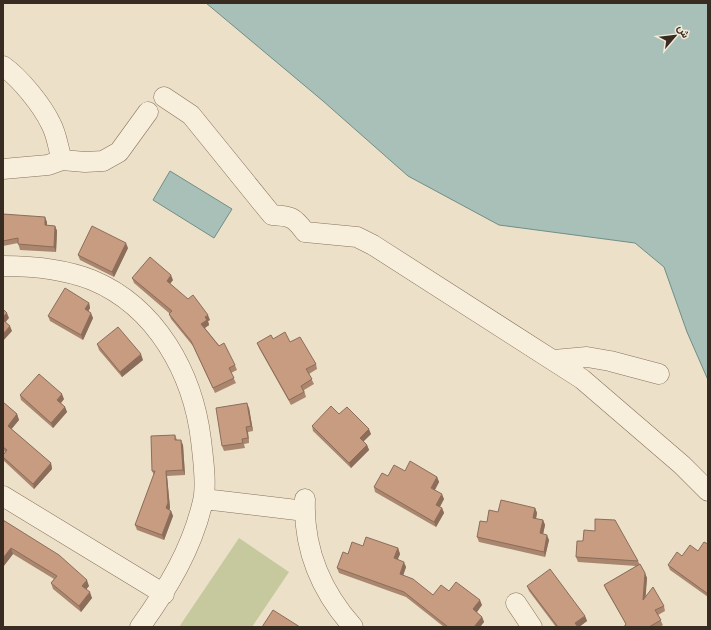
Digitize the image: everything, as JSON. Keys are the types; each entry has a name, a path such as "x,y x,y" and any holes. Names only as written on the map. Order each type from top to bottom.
{"street":[{"path":"3,66 30,93 47,117 58,142 62,160"},
{"path":"164,97 191,115 272,215 287,216 296,220 305,232 357,237 374,245 582,379 682,465 708,491"},
{"path":"3,169 48,164 62,160 85,162 103,161 119,152 148,112"},
{"path":"3,266 30,266 58,271 92,280 130,302 156,329 173,353 186,378 194,401 204,464 204,499 191,543 164,594 140,627"},
{"path":"554,360 587,357 610,361 659,374"},
{"path":"3,496 164,594"},
{"path":"204,499 305,505 310,554 327,594 353,627"},
{"path":"516,603 532,627"}],"green space":[{"path":"239,538 289,572 252,627 179,627"}],"water":[{"path":"206,3 708,3 708,380 687,332 664,267 635,243 499,225 408,176 323,101"},
{"path":"170,171 232,209 214,238 153,200"}],"building":[{"path":"3,214 45,217 45,225 55,226 54,247 18,244 18,238 3,241"},
{"path":"92,226 126,243 112,272 78,255"},
{"path":"150,257 171,275 167,281 188,299 193,295 208,315 205,317 207,320 201,324 219,346 224,343 235,365 229,368 234,378 213,388 191,341 169,314 172,311 132,278"},
{"path":"65,288 89,303 85,309 91,313 81,335 48,316"},
{"path":"3,309 7,313 3,317"},
{"path":"3,320 10,326 3,334"},
{"path":"118,327 141,354 120,372 97,344"},
{"path":"285,332 290,342 300,337 316,364 306,369 312,379 301,386 304,392 289,400 257,343 271,335 273,339"},
{"path":"39,374 62,394 57,400 65,407 51,423 20,395"},
{"path":"3,402 17,414 8,426 51,463 33,484 3,457 7,450 3,447"},
{"path":"247,403 251,426 246,427 248,438 242,439 243,443 222,446 216,408"},
{"path":"331,406 339,414 347,407 369,429 360,438 367,445 349,463 312,426"},
{"path":"175,435 175,440 181,440 183,470 166,471 168,503 166,508 171,511 162,535 135,525 155,471 152,471 151,436"},
{"path":"410,461 437,477 431,488 442,494 436,505 442,508 434,522 374,487 382,473 388,476 394,465 405,471"},
{"path":"501,500 535,508 533,518 543,520 540,533 547,535 544,552 477,537 480,521 487,522 489,510 498,512"},
{"path":"595,519 615,520 638,561 576,557 577,541 583,541 584,530 595,531"},
{"path":"3,520 59,555 87,580 82,586 90,592 79,606 51,583 57,576 11,548 3,558"},
{"path":"366,537 398,548 394,558 404,562 400,574 413,579 433,595 441,585 449,591 456,582 480,600 473,609 482,617 474,627 448,627 404,592 337,568 343,552 348,554 352,542 363,546"},
{"path":"704,542 708,544 708,594 668,565 677,552 682,556 690,545 698,551"},
{"path":"640,564 645,573 643,600 653,587 664,606 655,610 661,620 649,627 624,627 626,624 604,585"},
{"path":"550,569 585,616 575,623 578,627 558,627 527,586"},
{"path":"273,610 300,627 262,627"}]}
